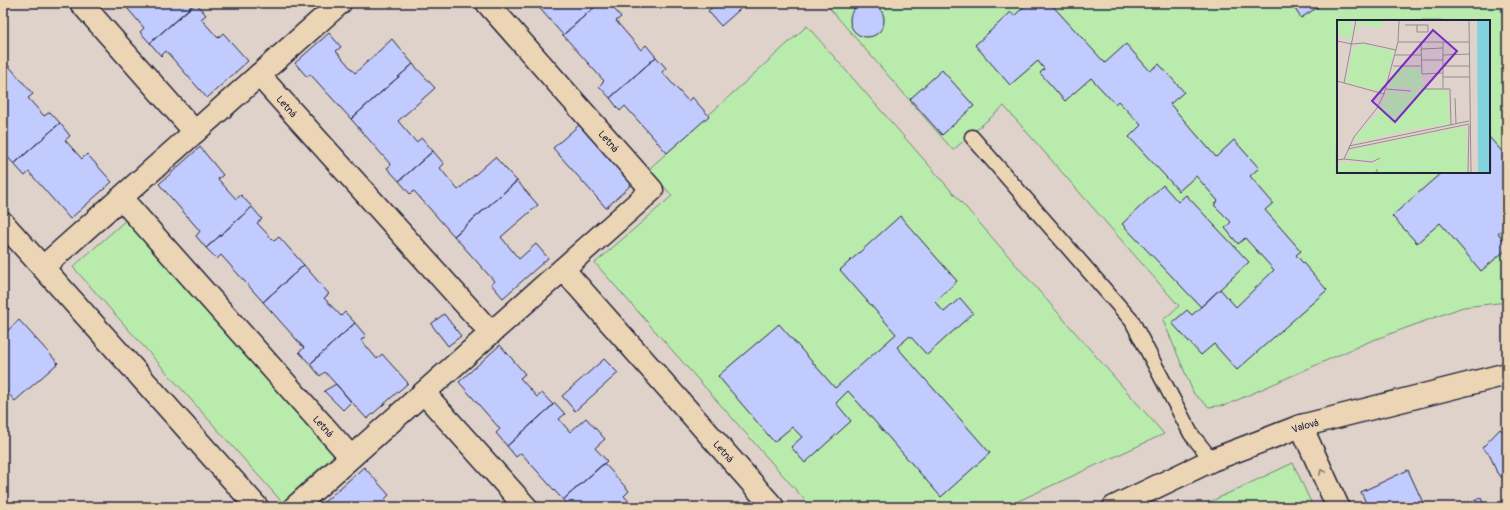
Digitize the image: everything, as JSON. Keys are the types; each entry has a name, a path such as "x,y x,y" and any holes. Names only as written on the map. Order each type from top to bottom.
{"street":[{"path":"81,3 195,132"},
{"name":"Letná","path":"295,507 652,190 487,3"},
{"path":"43,267 259,75 331,6"},
{"name":"Letná","path":"259,75 490,334"},
{"name":"Letná","path":"121,198 351,457"},
{"path":"3,223 257,507"},
{"name":"Letná","path":"563,269 773,507"},
{"name":"Valová","path":"1114,507 1212,460 1301,426 1507,374"},
{"path":"424,393 526,507"},
{"path":"1301,426 1338,507"}],"lane":[{"path":"972,137 1132,321 1191,434 1212,460"}],"green space":[{"path":"825,3 1507,3 1507,302 1463,307 1368,342 1226,405 1209,407 1194,394 1163,320 1179,306 1004,106 953,150"},
{"path":"807,26 1164,434 1005,507 811,507 595,263 672,196 649,169"},
{"path":"126,220 334,455 282,502 73,267"},
{"path":"1293,463 1313,507 1199,507"}],"building":[{"path":"123,3 195,3 150,43 140,32 144,28"},
{"path":"196,3 206,15 201,19 218,38 223,33 248,61 207,98 166,51 161,56 150,43"},
{"path":"535,3 599,3 563,35"},
{"path":"599,3 609,3 621,17 616,21 641,50 646,45 656,57 610,98 599,86 604,81 563,35"},
{"path":"717,3 747,3 721,26 708,11"},
{"path":"867,3 873,4 879,8 883,14 883,26 879,32 873,36 867,37 861,36 855,32 851,26 850,20 851,14 855,8 861,4"},
{"path":"1028,3 1050,3 1105,63 1126,44 1150,71 1159,64 1184,92 1170,104 1216,157 1234,140 1259,168 1250,176 1273,203 1265,210 1301,251 1296,255 1327,290 1237,370 1214,344 1201,355 1172,323 1187,310 1192,315 1220,289 1236,307 1274,270 1245,238 1238,244 1225,228 1231,222 1214,205 1218,201 1196,176 1179,191 1129,137 1141,125 1118,101 1115,104 1091,78 1065,101 1040,73 1044,69 1038,61 1010,85 975,45 1011,12 1014,16"},
{"path":"1291,3 1324,3 1301,18"},
{"path":"329,33 341,47 336,51 355,73 392,39 413,64 351,119 310,74 307,77 295,63"},
{"path":"656,57 666,68 662,72 688,101 692,97 709,116 667,153 625,106 620,111 610,98"},
{"path":"3,60 8,65 3,70"},
{"path":"413,64 435,88 398,121 416,142 422,138 433,151 399,181 387,168 391,165 351,119"},
{"path":"8,65 33,94 28,98 44,116 50,112 60,123 14,164 3,152 8,148 3,142 3,70"},
{"path":"942,70 974,106 942,135 910,99"},
{"path":"60,123 70,136 65,140 82,159 87,154 112,182 70,219 29,172 25,176 14,164"},
{"path":"579,125 632,184 606,208 553,148"},
{"path":"1490,138 1507,157 1507,225 1498,233 1507,245 1507,249 1481,271 1440,223 1417,243 1392,216 1441,173 1490,173"},
{"path":"200,147 223,175 218,179 236,199 241,195 252,207 206,248 196,236 200,231 159,184"},
{"path":"433,151 444,164 440,168 458,190 495,157 517,181 454,236 414,191 410,194 399,181"},
{"path":"517,181 538,205 501,237 519,259 536,244 548,258 503,298 491,284 494,281 454,236"},
{"path":"1163,185 1178,202 1186,195 1249,262 1201,307 1122,224"},
{"path":"252,207 262,219 257,223 274,241 279,237 304,265 263,302 221,255 217,259 206,248"},
{"path":"900,216 957,281 935,302 944,312 960,298 973,313 927,355 910,336 897,347 990,453 941,497 848,391 836,403 851,421 805,463 791,447 802,437 792,427 774,442 718,376 779,324 835,388 896,334 840,270"},
{"path":"304,265 329,294 324,298 341,316 345,312 355,323 310,364 299,352 304,348 263,302"},
{"path":"3,302 9,309 3,314"},
{"path":"444,314 461,336 448,346 431,324"},
{"path":"19,320 58,363 15,401 3,388 3,335"},
{"path":"355,323 366,336 361,340 377,359 382,354 408,383 367,419 325,372 320,376 310,364"},
{"path":"500,345 525,374 520,378 537,397 542,393 553,405 507,446 496,433 500,429 459,382"},
{"path":"604,359 618,373 575,411 562,396"},
{"path":"336,384 351,402 343,410 324,391"},
{"path":"555,403 565,414 559,419 570,432 586,418 605,439 595,448 607,461 563,500 521,453 516,457 507,446"},
{"path":"1500,429 1507,435 1507,482 1497,473 1490,455 1482,448"},
{"path":"604,463 629,491 624,496 634,507 570,507 563,500"},
{"path":"364,467 389,495 384,500 391,507 327,507 323,503"},
{"path":"1408,470 1425,507 1368,507 1361,492"},
{"path":"1481,498 1485,507 1460,507"}]}
